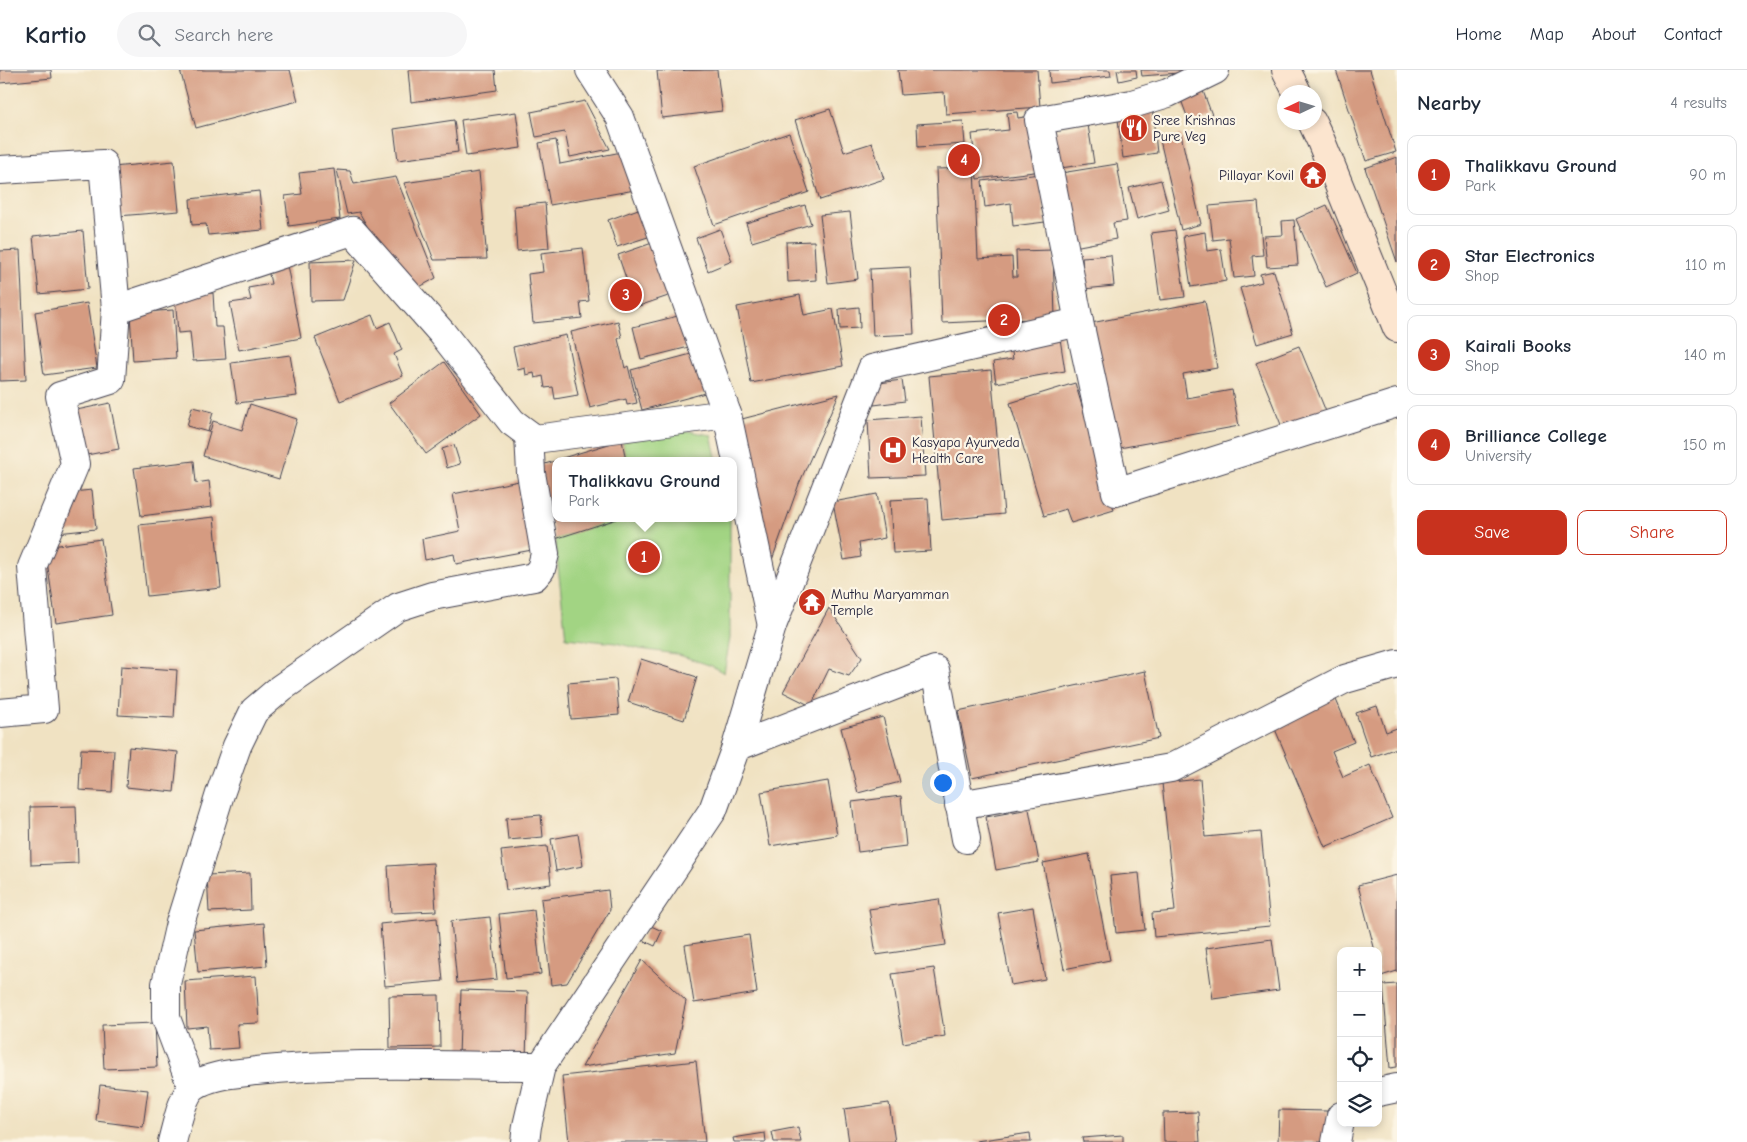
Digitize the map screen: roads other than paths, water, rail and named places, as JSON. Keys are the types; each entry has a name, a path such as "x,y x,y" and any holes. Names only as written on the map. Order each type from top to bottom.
{"main road":[{"path":"1286,70 1294,85"},
{"path":"1316,130 1397,328"}],"street":[{"path":"590,70 620,117 728,414 737,457"},
{"path":"1215,70 1168,93 1132,104 1039,120 1079,322 1116,492 1397,403"},
{"path":"0,170 103,164 116,308 111,380 60,396 75,464 32,567 44,709 0,713"},
{"path":"116,308 352,231 442,333 512,422 535,439 728,414"},
{"path":"525,1142 541,1066 714,810 736,747 772,626 872,369 1079,322"},
{"path":"192,1087 166,1018 166,984 180,923 220,794 237,746 254,711 282,688 398,607 432,596 534,577 541,569 545,554 531,473 529,435"},
{"path":"737,457 772,626"},
{"path":"959,805 1171,768 1345,679 1397,664"},
{"path":"736,747 935,670 966,839"},
{"path":"172,1142 185,1099 192,1087 204,1081 226,1075 305,1066 541,1066"},
{"path":"1382,1091 1397,1088"},
{"path":"1336,1142 1339,1127"}],"place":[{"name":"Sree Krishnas Pure Veg","path":"1134,128"},
{"name":"Brilliance College","path":"964,160"},
{"name":"Pillayar Kovil","path":"1313,175"},
{"name":"Kairali Books","path":"626,295"},
{"name":"Star Electronics","path":"1004,320"},
{"name":"Kasyapa Ayurveda Health Care","path":"893,450"},
{"name":"Thalikkavu Ground","path":"644,557"},
{"name":"Muthu Maryamman Temple","path":"812,602"}]}
